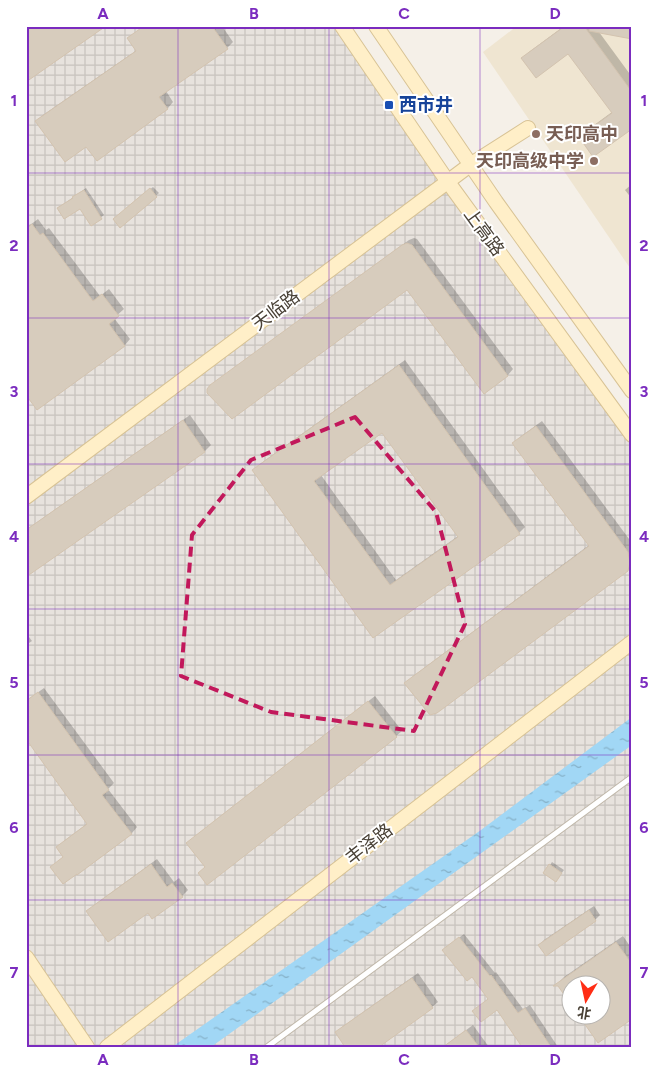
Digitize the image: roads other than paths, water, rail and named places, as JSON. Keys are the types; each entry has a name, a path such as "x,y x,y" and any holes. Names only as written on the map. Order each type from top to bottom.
{"main road":[{"name":"上高路","path":"342,26 448,182 632,435"},
{"name":"上高路","path":"376,26 501,210 632,391"},
{"name":"天临路","path":"26,497 470,165 528,128"},
{"name":"丰泽路","path":"107,1047 632,642"},
{"path":"26,957 87,1047"}],"lane":[{"path":"267,1047 632,777"}],"water":[{"path":"632,717 632,745 211,1047 172,1047 481,830"}],"place":[{"name":"西市井","path":"389,105"},
{"name":"天印高中","path":"536,134"},
{"name":"天印高级中学","path":"594,161"}]}
